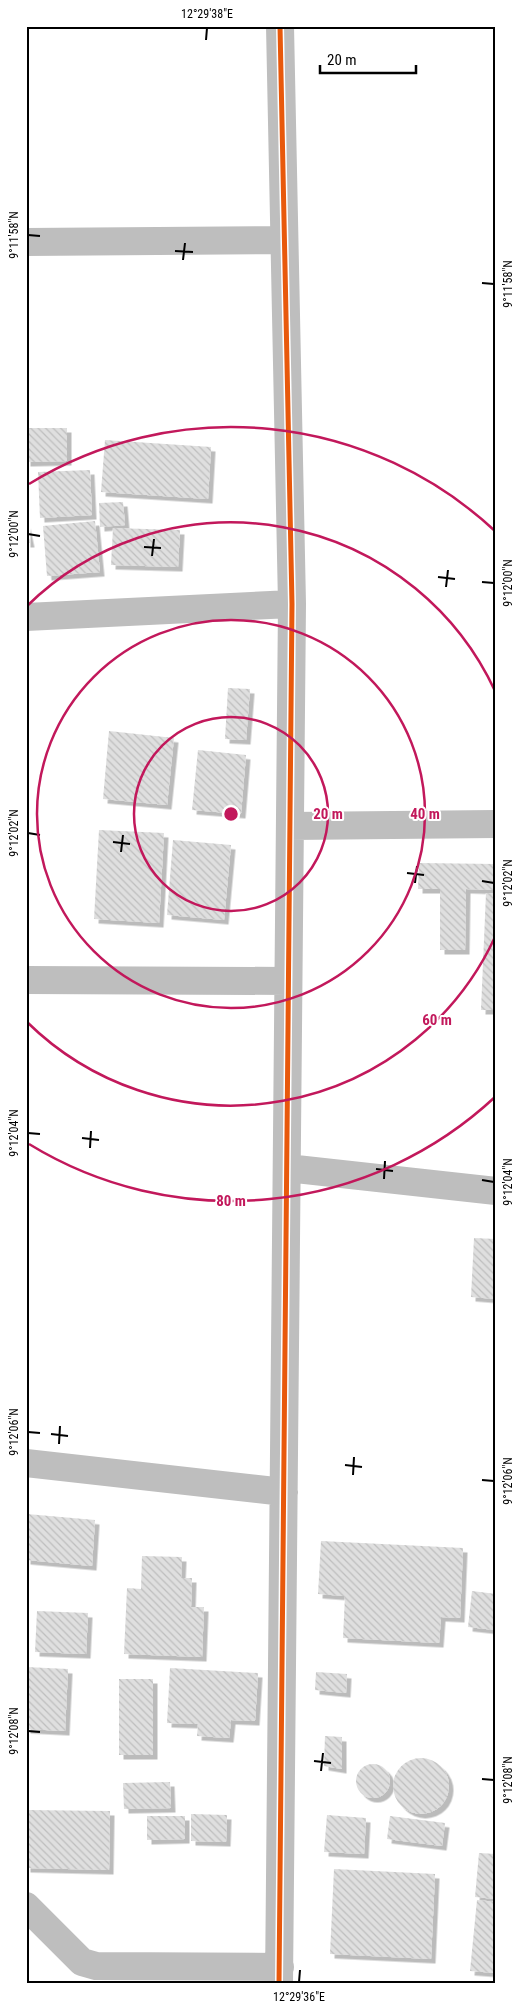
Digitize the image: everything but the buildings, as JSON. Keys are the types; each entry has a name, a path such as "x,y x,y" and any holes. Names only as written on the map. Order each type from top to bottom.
{"street":[{"path":"26,1906 82,1962 96,1966 280,1975 292,604 280,26"},
{"path":"26,242 284,240"},
{"path":"26,617 292,604"},
{"path":"290,826 496,824"},
{"path":"26,980 288,981"},
{"path":"287,1168 496,1191"},
{"path":"26,1463 284,1492"}],"cycle path":[{"path":"279,1984 292,604 280,26"}]}
